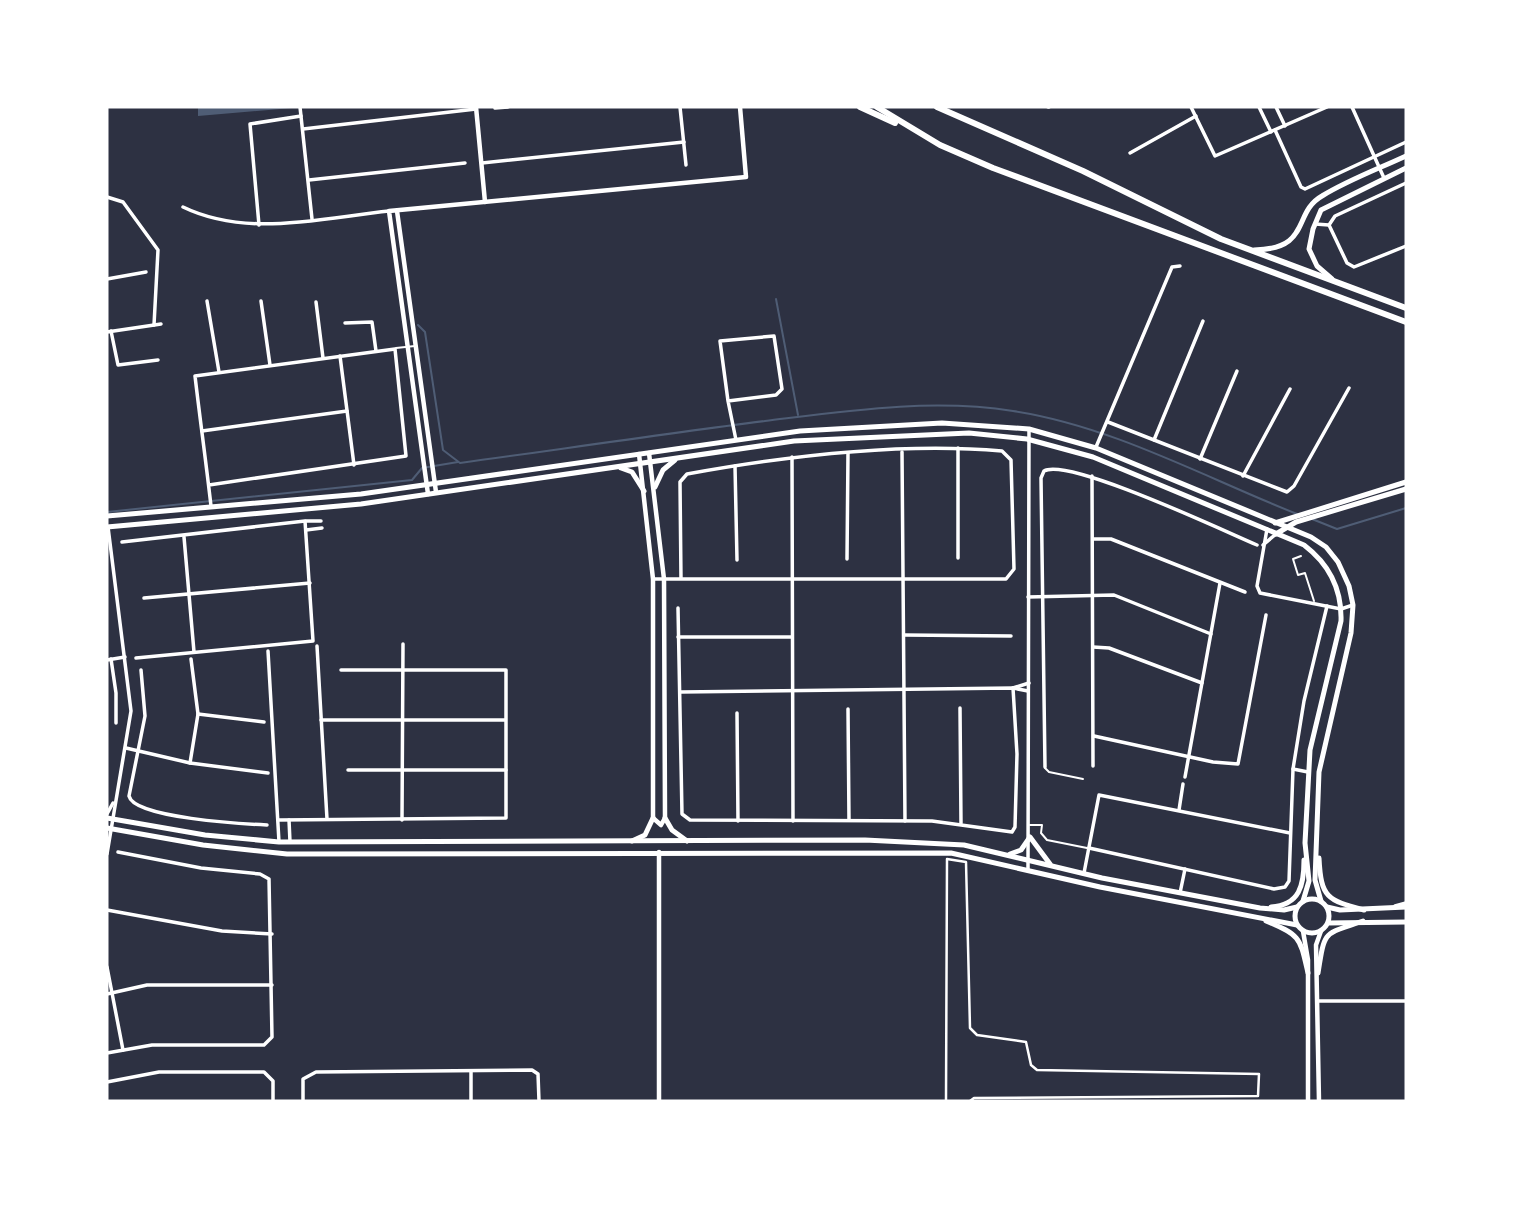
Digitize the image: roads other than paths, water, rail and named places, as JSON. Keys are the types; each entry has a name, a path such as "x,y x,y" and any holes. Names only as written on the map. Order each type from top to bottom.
{"highway":[{"path":"860,107 993,168 1406,322"},
{"path":"877,107 903,125"},
{"path":"937,107 1083,170 1158,210 1247,250 1406,308"}],"main road":[{"path":"1247,250 1273,249 1283,245 1298,231 1316,200 1406,156"},
{"path":"1337,284 1317,266 1311,255 1309,242 1321,210 1406,168"},
{"path":"107,516 361,494 800,431 942,423 1029,429 1096,448 1319,541 1331,552 1349,586 1353,605 1351,633 1322,752 1315,880 1321,901 1327,907 1364,910 1406,905"},
{"path":"108,527 428,494 794,441 969,433 1027,439 1093,457 1304,545 1322,560 1337,587 1341,626 1317,714 1308,772 1304,880 1298,895 1287,904 1260,908"},
{"path":"654,487 663,470 677,458"},
{"path":"619,467 632,472 644,491"},
{"path":"1276,534 1304,517 1406,482"},
{"path":"1267,530 1276,523 1295,516 1314,517 1406,489"},
{"path":"109,817 205,835 279,842 953,843 1180,893 1284,910 1297,907 1303,901 1309,881 1305,842"},
{"path":"629,843 645,835 653,818"},
{"path":"665,818 672,830 688,842"},
{"path":"109,829 203,845 287,854 920,851 961,854 1297,925 1303,931 1321,931 1328,923 1327,907"},
{"path":"1007,855 1021,849 1030,837 1040,854 1051,865"},
{"path":"1317,845 1323,890 1336,903 1364,910"},
{"path":"1303,901 1321,901"},
{"path":"1297,907 1297,925"},
{"path":"1257,917 1294,933 1301,944 1308,974"},
{"path":"1318,973 1327,935 1338,928 1363,921"},
{"path":"1328,923 1406,922"}],"street":[{"path":"300,107 312,219"},
{"path":"495,108 508,107"},
{"path":"680,107 685,165"},
{"path":"183,207 232,224 260,225 746,177 740,107"},
{"path":"1191,107 1215,156 1327,107"},
{"path":"1259,107 1303,188 1406,142"},
{"path":"1276,107 1285,125"},
{"path":"1352,107 1384,178"},
{"path":"303,129 476,108 485,202"},
{"path":"260,225 250,124 301,116"},
{"path":"1130,153 1196,117"},
{"path":"482,163 684,142"},
{"path":"309,180 465,163"},
{"path":"1329,225 1335,216 1406,183"},
{"path":"107,197 123,202 158,250 154,325"},
{"path":"389,211 436,492"},
{"path":"397,211 428,494"},
{"path":"1315,224 1329,225"},
{"path":"1329,225 1347,263 1354,267 1406,246"},
{"path":"1096,448 1172,267 1180,266"},
{"path":"107,279 146,272"},
{"path":"207,301 219,372"},
{"path":"261,301 270,365"},
{"path":"316,302 323,358"},
{"path":"1154,440 1203,321"},
{"path":"345,323 372,322 376,351"},
{"path":"158,360 118,365 109,332 161,324"},
{"path":"728,401 776,395 782,389 774,336 720,341 728,401 736,440"},
{"path":"209,485 406,456 395,349 195,376 211,506"},
{"path":"340,356 354,465"},
{"path":"1200,459 1237,371"},
{"path":"1108,422 1284,492 1296,483 1349,388"},
{"path":"1243,477 1290,389"},
{"path":"202,431 347,411"},
{"path":"1028,870 1029,429"},
{"path":"958,448 958,558"},
{"path":"653,579 681,579 792,578 1006,579 1014,569 1011,460 1002,451 958,448 792,457 687,474 680,482 681,579"},
{"path":"902,451 905,821"},
{"path":"639,454 653,579 653,818 661,825 665,818 664,579 649,453"},
{"path":"847,559 848,453"},
{"path":"792,457 793,821"},
{"path":"735,466 737,561"},
{"path":"1045,767 1041,478 1044,471 1055,467 1093,476 1257,545"},
{"path":"1093,476 1093,766"},
{"path":"320,507 321,521"},
{"path":"136,658 310,641 314,636 305,521"},
{"path":"122,542 184,537 305,521 321,521 327,524"},
{"path":"107,854 109,817 126,748 131,710 108,527"},
{"path":"306,530 322,528"},
{"path":"1267,530 1259,591 1341,609 1353,605"},
{"path":"1263,545 1276,534"},
{"path":"184,537 194,652"},
{"path":"1093,539 1111,539 1245,592"},
{"path":"144,598 310,583"},
{"path":"1185,777 1220,583"},
{"path":"1028,597 1114,595 1211,634"},
{"path":"1089,848 1278,890 1285,887 1289,877 1293,769 1304,701 1327,606"},
{"path":"678,608 683,818 961,823 1005,833 1012,832 1015,827 1017,754 1013,688"},
{"path":"1094,736 1189,757 1238,764 1266,615"},
{"path":"904,635 1011,636"},
{"path":"678,638 792,637"},
{"path":"402,644 402,821"},
{"path":"317,646 327,820"},
{"path":"1093,647 1109,648 1202,683"},
{"path":"268,652 279,842"},
{"path":"116,723 116,693 109,659 125,657"},
{"path":"190,763 198,714 191,659"},
{"path":"141,670 145,716 140,752 129,796 131,802 137,807 179,816 267,825"},
{"path":"279,820 504,820 506,670 341,670"},
{"path":"1013,688 1029,682"},
{"path":"681,692 1013,688 1029,691"},
{"path":"960,708 961,823"},
{"path":"848,709 849,820"},
{"path":"737,713 738,821"},
{"path":"198,714 264,722"},
{"path":"321,720 506,720"},
{"path":"126,748 190,763 268,774"},
{"path":"1293,769 1308,772"},
{"path":"348,770 506,770"},
{"path":"1179,810 1184,784"},
{"path":"1084,873 1099,794 1290,833"},
{"path":"109,817 114,801"},
{"path":"289,820 290,842"},
{"path":"107,1053 152,1045 268,1043 272,1037 269,878 260,874 201,868 118,852"},
{"path":"659,852 659,1101"},
{"path":"946,1101 947,859 966,862 970,1028 977,1035 1026,1042 1031,1065 1037,1070 1259,1074 1258,1096 974,1098 970,1101"},
{"path":"1180,893 1185,869"},
{"path":"107,909 222,931 272,934"},
{"path":"1303,931 1308,974 1308,1101"},
{"path":"1319,1101 1317,945 1321,931"},
{"path":"107,967 109,993 123,1050"},
{"path":"109,993 147,985 272,985"},
{"path":"1319,1001 1406,1001"},
{"path":"303,1101 303,1079 309,1073 536,1071 538,1101"},
{"path":"107,1082 159,1072 268,1073 273,1080 273,1101"},
{"path":"471,1072 471,1101"}],"lane":[{"path":"395,349 412,346"},
{"path":"1301,556 1293,559 1298,575 1305,573 1314,604"},
{"path":"1045,767 1049,772 1083,779"},
{"path":"1030,825 1042,825 1041,832 1047,840 1089,848"}],"water":[{"path":"198,107 292,107 292,108 198,116"}],"waterway":[{"path":"776,299 798,415"},
{"path":"418,325 425,332 443,450 460,463 857,410 920,406 982,407 1050,418 1122,440 1297,514"},
{"path":"107,512 412,480 422,468 458,462"},
{"path":"1312,519 1337,529 1406,508"}]}
